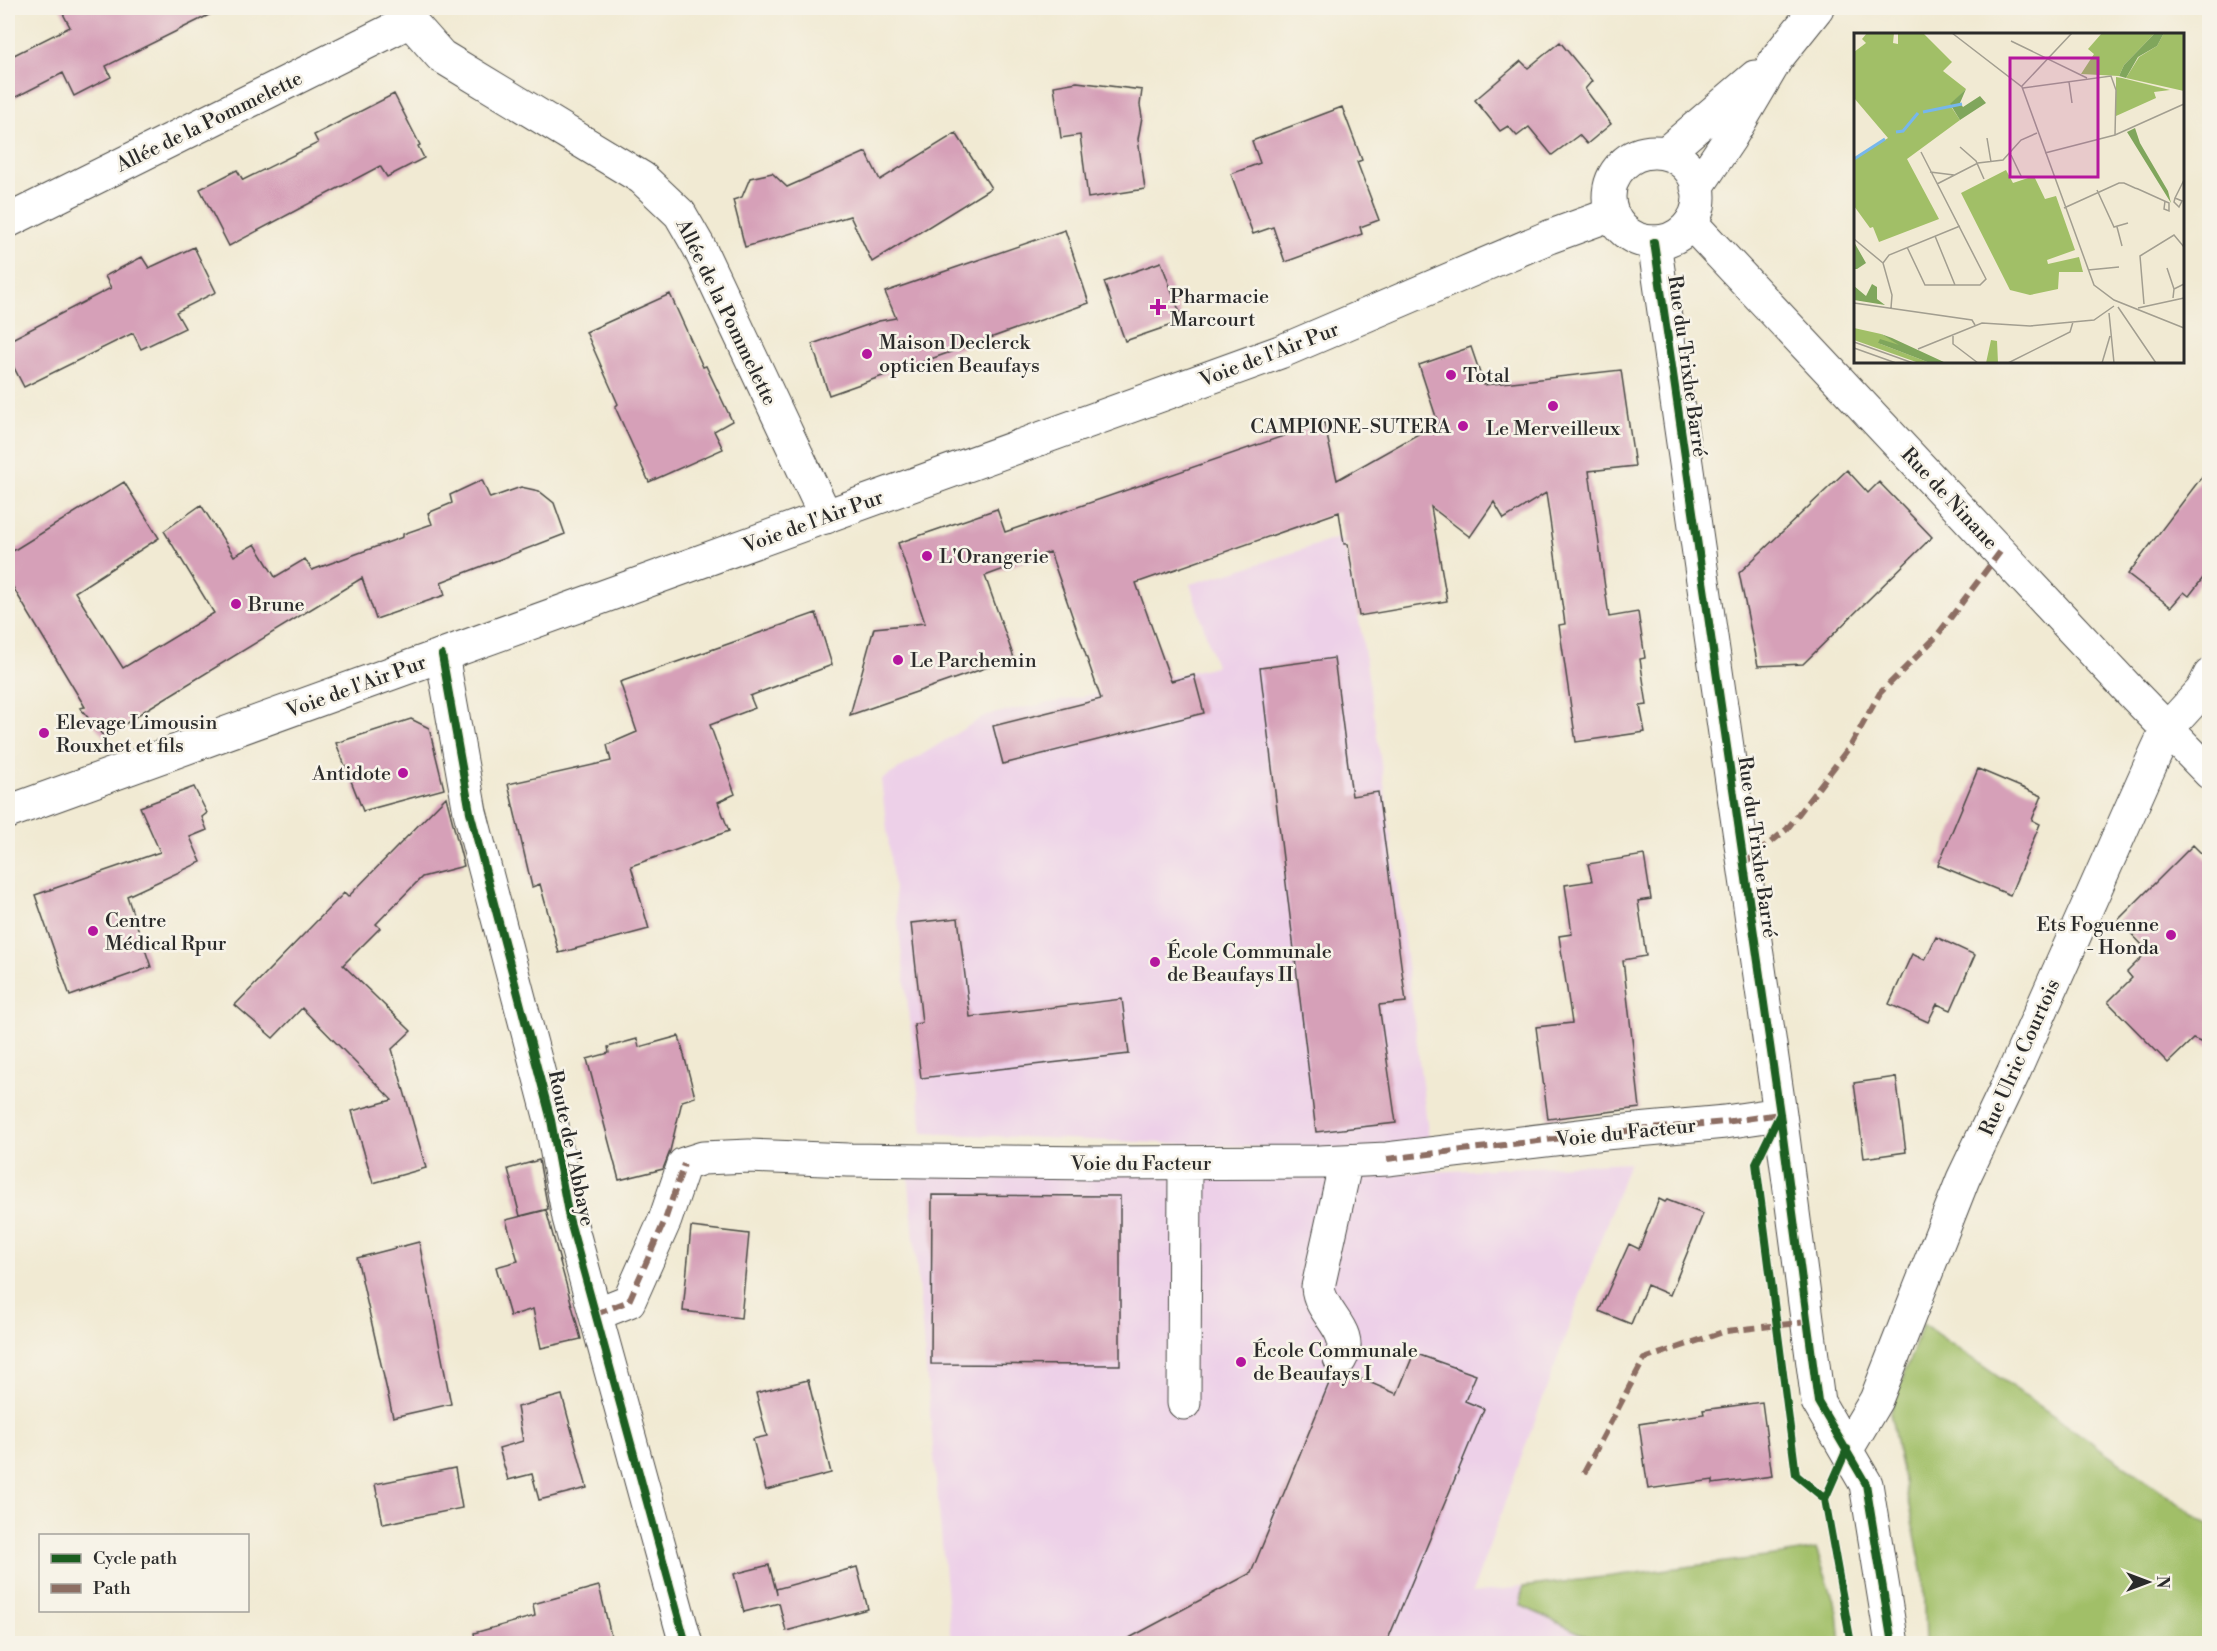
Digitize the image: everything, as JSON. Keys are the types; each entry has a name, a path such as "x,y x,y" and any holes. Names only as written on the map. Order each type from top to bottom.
{"street":[{"path":"1697,187 1730,138 1777,58 1817,8"},
{"name":"Allée de la Pommelette","path":"8,221 406,14 441,56 642,178 680,214 699,248 826,517"},
{"path":"1666,153 1777,58"},
{"path":"1666,153 1686,166 1693,175 1697,187 1698,206 1691,222 1681,233 1668,240 1654,242 1641,240 1629,234 1612,214 1610,189 1620,167 1641,154 1666,153"},
{"name":"Voie de l'Air Pur","path":"8,812 1280,352 1538,242 1612,214"},
{"name":"Rue de Ninane","path":"1691,222 2210,773"},
{"name":"Rue du Trixhe Barré","path":"1654,242 1780,1114 1818,1402 1866,1484 1892,1644"},
{"name":"Route de l'Abbaye","path":"442,655 470,812 551,1119 569,1218 686,1644"},
{"name":"Rue Ulric Courtois","path":"1847,1449 1876,1400 1963,1179 2013,1074 2167,729 2202,691 2210,675"},
{"name":"Voie du Facteur","path":"596,1314 628,1301 639,1282 665,1220 684,1164 704,1158 749,1156 848,1160 1185,1163 1346,1161 1387,1159 1780,1114"},
{"path":"1340,1359 1344,1342 1341,1329 1324,1309 1319,1298 1318,1287 1346,1161"},
{"path":"1184,1403 1185,1163"}],"shaded area":[{"name":"École Communale de Beaufays II","path":"1338,538 1344,544 1362,636 1385,790 1429,1139 1357,1151 923,1133 881,780 986,715 1081,697 1216,666 1190,584"},
{"name":"École Communale de Beaufays I","path":"1629,1162 1472,1593 1816,1549 1838,1612 1841,1643 951,1643 908,1172 1351,1176"}],"green space":[{"path":"1923,1324 2209,1525 2209,1643 1925,1643 1923,1575 1890,1412"},
{"path":"1816,1549 1838,1612 1841,1643 1601,1643 1520,1605 1523,1587"}],"building":[{"path":"60,8 223,8 106,66 111,77 74,96 63,73 8,101 8,58 70,27"},
{"path":"1560,42 1592,81 1585,89 1611,124 1587,144 1579,135 1552,155 1529,127 1517,136 1508,126 1500,131 1475,100 1521,61 1528,68"},
{"path":"1077,82 1142,90 1140,105 1142,117 1138,139 1145,189 1088,198 1080,135 1061,138 1054,86"},
{"path":"394,94 420,145 418,146 424,158 387,177 380,166 229,246 200,189 237,170 243,180 318,143 314,135"},
{"path":"1342,107 1362,160 1357,162 1379,220 1360,227 1362,234 1285,262 1273,227 1253,234 1231,174 1260,163 1252,141"},
{"path":"956,133 991,188 872,262 850,216 745,247 733,200 742,197 750,178 772,173 787,187 866,152 880,180"},
{"path":"1065,230 1089,303 829,395 812,344 879,321 896,318 885,292"},
{"path":"194,247 216,292 176,312 185,328 141,349 133,333 24,387 8,356 8,341 111,288 105,276 142,257 149,268"},
{"path":"1161,262 1183,321 1125,341 1104,282"},
{"path":"670,294 703,367 706,366 732,421 714,431 723,449 649,482 615,407 618,404 586,332"},
{"path":"1471,347 1484,385 1621,370 1635,466 1589,471 1609,617 1638,612 1645,658 1640,659 1647,705 1640,706 1645,732 1576,742 1559,625 1565,624 1546,493 1504,519 1494,502 1470,537 1431,507 1447,601 1359,616 1348,544 1344,544 1339,512 1136,583 1171,681 1194,675 1204,713 1003,764 993,726 1101,699 1050,552 985,576 1014,658 850,715 874,628 925,623 898,543 997,509 1005,532 1324,422 1337,480 1438,423 1419,365"},
{"path":"2210,466 2210,569 2189,596 2184,592 2171,607 2128,574"},
{"path":"1847,470 1868,493 1879,482 1932,537 1803,664 1758,666 1739,573"},
{"path":"482,480 490,498 521,487 539,491 554,503 565,534 441,582 445,595 376,619 362,578 144,711 105,738 80,708 85,707 8,579 8,554 124,482 159,538 75,592 123,668 214,613 164,531 201,505 234,556 255,544 275,577 305,559 312,570 432,524 428,513 452,503 450,495"},
{"path":"816,613 832,665 750,696 755,708 710,725 735,794 718,802 729,831 631,866 649,929 559,953 540,884 532,887 508,784 611,761 607,745 637,732 620,682"},
{"path":"1334,658 1352,796 1378,792 1406,1002 1379,1005 1396,1123 1316,1132 1260,668"},
{"path":"411,719 429,728 444,789 363,811 336,743"},
{"path":"1978,769 2042,796 2032,820 2040,824 2010,895 1938,865"},
{"name":"Centre Médical Rpur","path":"194,787 207,813 202,817 207,830 190,837 201,862 127,896 151,967 70,996 35,895 160,852 140,807"},
{"path":"446,797 464,866 422,877 376,924 380,928 343,965 411,1031 392,1049 426,1168 373,1183 352,1111 392,1100 302,1008 273,1038 235,1005 344,893 348,897"},
{"name":"Ets Foguenne - Honda","path":"2193,845 2210,862 2210,1046 2193,1039 2168,1063 2108,1002 2132,978 2127,972 2148,951 2118,920"},
{"path":"1644,855 1651,899 1638,901 1646,956 1623,960 1640,1108 1548,1119 1536,1027 1572,1023 1559,936 1572,934 1565,885 1592,881 1588,864"},
{"path":"958,918 970,1017 1122,999 1129,1054 921,1078 914,1024 922,1023 911,923"},
{"path":"1936,937 1975,955 1951,1010 1937,1004 1928,1022 1889,1004 1912,954 1925,960"},
{"path":"679,1036 695,1097 682,1101 670,1151 663,1169 619,1180 587,1059 609,1053 608,1047 637,1039 639,1047"},
{"path":"1896,1077 1906,1152 1864,1158 1854,1083"},
{"path":"539,1160 548,1209 520,1216 508,1169"},
{"path":"932,1195 1120,1196 1120,1365 931,1364"},
{"path":"1659,1199 1703,1214 1670,1295 1647,1285 1631,1324 1599,1311 1629,1244 1639,1249"},
{"path":"546,1210 581,1339 541,1348 533,1309 510,1316 496,1267 518,1261 506,1220"},
{"path":"691,1227 749,1234 741,1318 683,1311"},
{"path":"419,1242 451,1404 393,1417 357,1258"},
{"path":"1414,1353 1476,1375 1465,1401 1484,1409 1386,1644 1118,1644 1251,1573 1332,1376 1343,1378 1350,1374 1397,1394"},
{"path":"808,1380 831,1473 766,1490 753,1439 767,1436 756,1393"},
{"path":"562,1395 587,1488 539,1500 532,1474 508,1480 499,1448 523,1441 517,1407"},
{"path":"1762,1402 1772,1476 1713,1484 1713,1480 1648,1489 1639,1424 1704,1414 1703,1410"},
{"path":"455,1468 462,1508 383,1524 375,1484"},
{"path":"769,1565 777,1594 776,1589 857,1567 868,1609 786,1631 779,1603 744,1612 734,1574"},
{"path":"599,1586 613,1644 476,1644 474,1633 535,1616 533,1604"}],"marked path":[{"path":"1743,865 1787,829 1851,745 1880,693 1936,637 2000,552"},
{"path":"1387,1159 1780,1114"},
{"path":"596,1314 629,1301 665,1220 684,1164"},
{"path":"1584,1473 1644,1359 1726,1331 1807,1322"}],"cycle path":[{"path":"1654,242 1780,1114 1818,1402 1866,1484 1892,1644"},
{"path":"442,655 470,812 551,1120 569,1218 686,1644"},
{"path":"1780,1114 1756,1163 1796,1475 1825,1499"},
{"path":"1847,1449 1825,1499 1851,1644"}],"place":[{"name":"Pharmacie Marcourt","path":"1158,307"},
{"name":"Maison Declerck opticien Beaufays","path":"867,354"},
{"name":"Total","path":"1451,375"},
{"name":"Le Merveilleux","path":"1553,406"},
{"name":"CAMPIONE-SUTERA","path":"1463,426"},
{"name":"L'Orangerie","path":"927,556"},
{"name":"Brune","path":"236,604"},
{"name":"Le Parchemin","path":"898,660"},
{"name":"Elevage Limousin Rouxhet et fils","path":"44,733"},
{"name":"Antidote","path":"403,773"},
{"name":"Centre Médical Rpur","path":"93,931"},
{"name":"Ets Foguenne - Honda","path":"2171,935"},
{"name":"École Communale de Beaufays II","path":"1155,962"},
{"name":"École Communale de Beaufays I","path":"1241,1362"}]}
